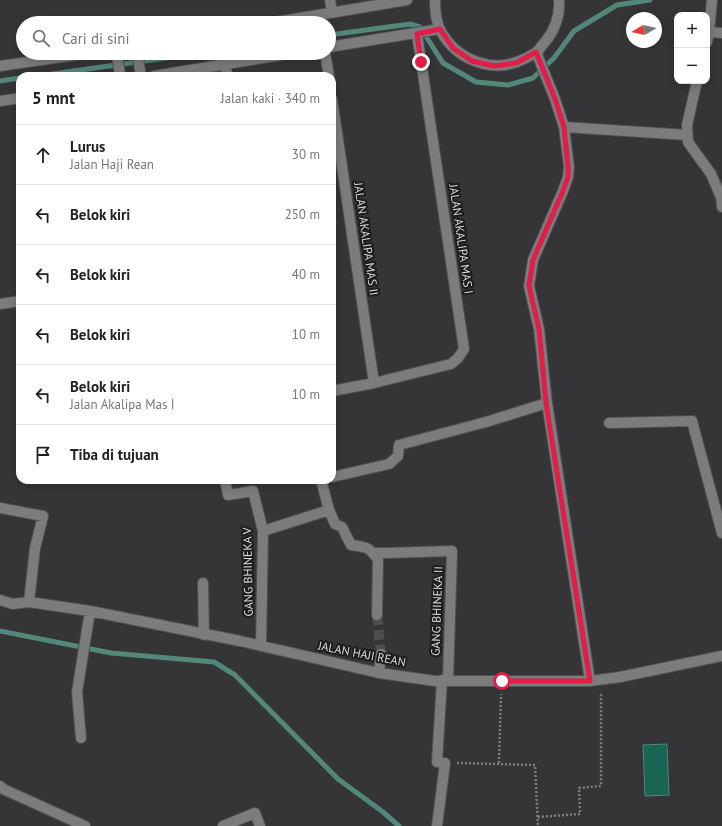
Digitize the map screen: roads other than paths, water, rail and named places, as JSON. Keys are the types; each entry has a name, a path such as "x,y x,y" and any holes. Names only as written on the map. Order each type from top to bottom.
{"street":[{"path":"330,0 332,12"},
{"path":"309,16 407,0"},
{"path":"435,0 435,13 440,29 453,48 472,61 494,66 516,63 538,56 552,34 559,10 559,0"},
{"path":"710,23 713,1"},
{"path":"336,46 417,34 440,29"},
{"path":"710,36 722,33"},
{"name":"JALAN AKALIPA MAS I","path":"374,383 450,364 458,358 464,349 417,34"},
{"path":"538,56 564,127 568,177 533,260 529,286 539,329 546,403 590,681"},
{"path":"0,66 41,60"},
{"path":"118,60 119,72"},
{"path":"138,60 140,72"},
{"path":"178,72 250,60"},
{"path":"326,60 328,72"},
{"path":"226,64 227,72"},
{"path":"696,84 687,124 688,142 711,174 721,197 722,207"},
{"path":"0,101 16,99"},
{"name":"JALAN AKALIPA MAS II","path":"336,126 374,383"},
{"path":"564,127 687,135"},
{"path":"0,304 16,302"},
{"path":"336,391 374,383"},
{"path":"336,476 389,464 398,456 399,446 486,422 546,403"},
{"path":"609,423 692,421 722,533"},
{"name":"GANG BHINEKA V","path":"226,484 228,495 253,491 263,532 261,646"},
{"name":"GANG BHINEKA II","path":"322,484 329,510 335,524 342,527 351,545 369,548 374,553 387,554 452,551 445,680 437,762 445,763 437,826"},
{"path":"0,508 43,516 35,548 29,602"},
{"path":"263,532 329,510"},
{"path":"374,553 378,560 377,616"},
{"path":"203,583 204,635"},
{"name":"JALAN HAJI REAN","path":"2,604 29,602 90,611 261,646 379,673 435,680 590,681 620,677 722,656"},
{"path":"81,738 77,692 90,611"},
{"path":"379,673 381,654"},
{"path":"0,786 3,789 85,826"},
{"path":"223,826 255,812 260,826"}],"waterway":[{"path":"336,34 410,24 420,27 443,63 476,82 508,85 533,78 554,58 574,31 617,5 650,0"},
{"path":"66,72 151,60"},
{"path":"0,81 16,79"},
{"path":"0,631 111,653 214,662 235,675 338,779 383,812 399,826"}],"tunnel":[{"path":"377,615 381,654"}]}
